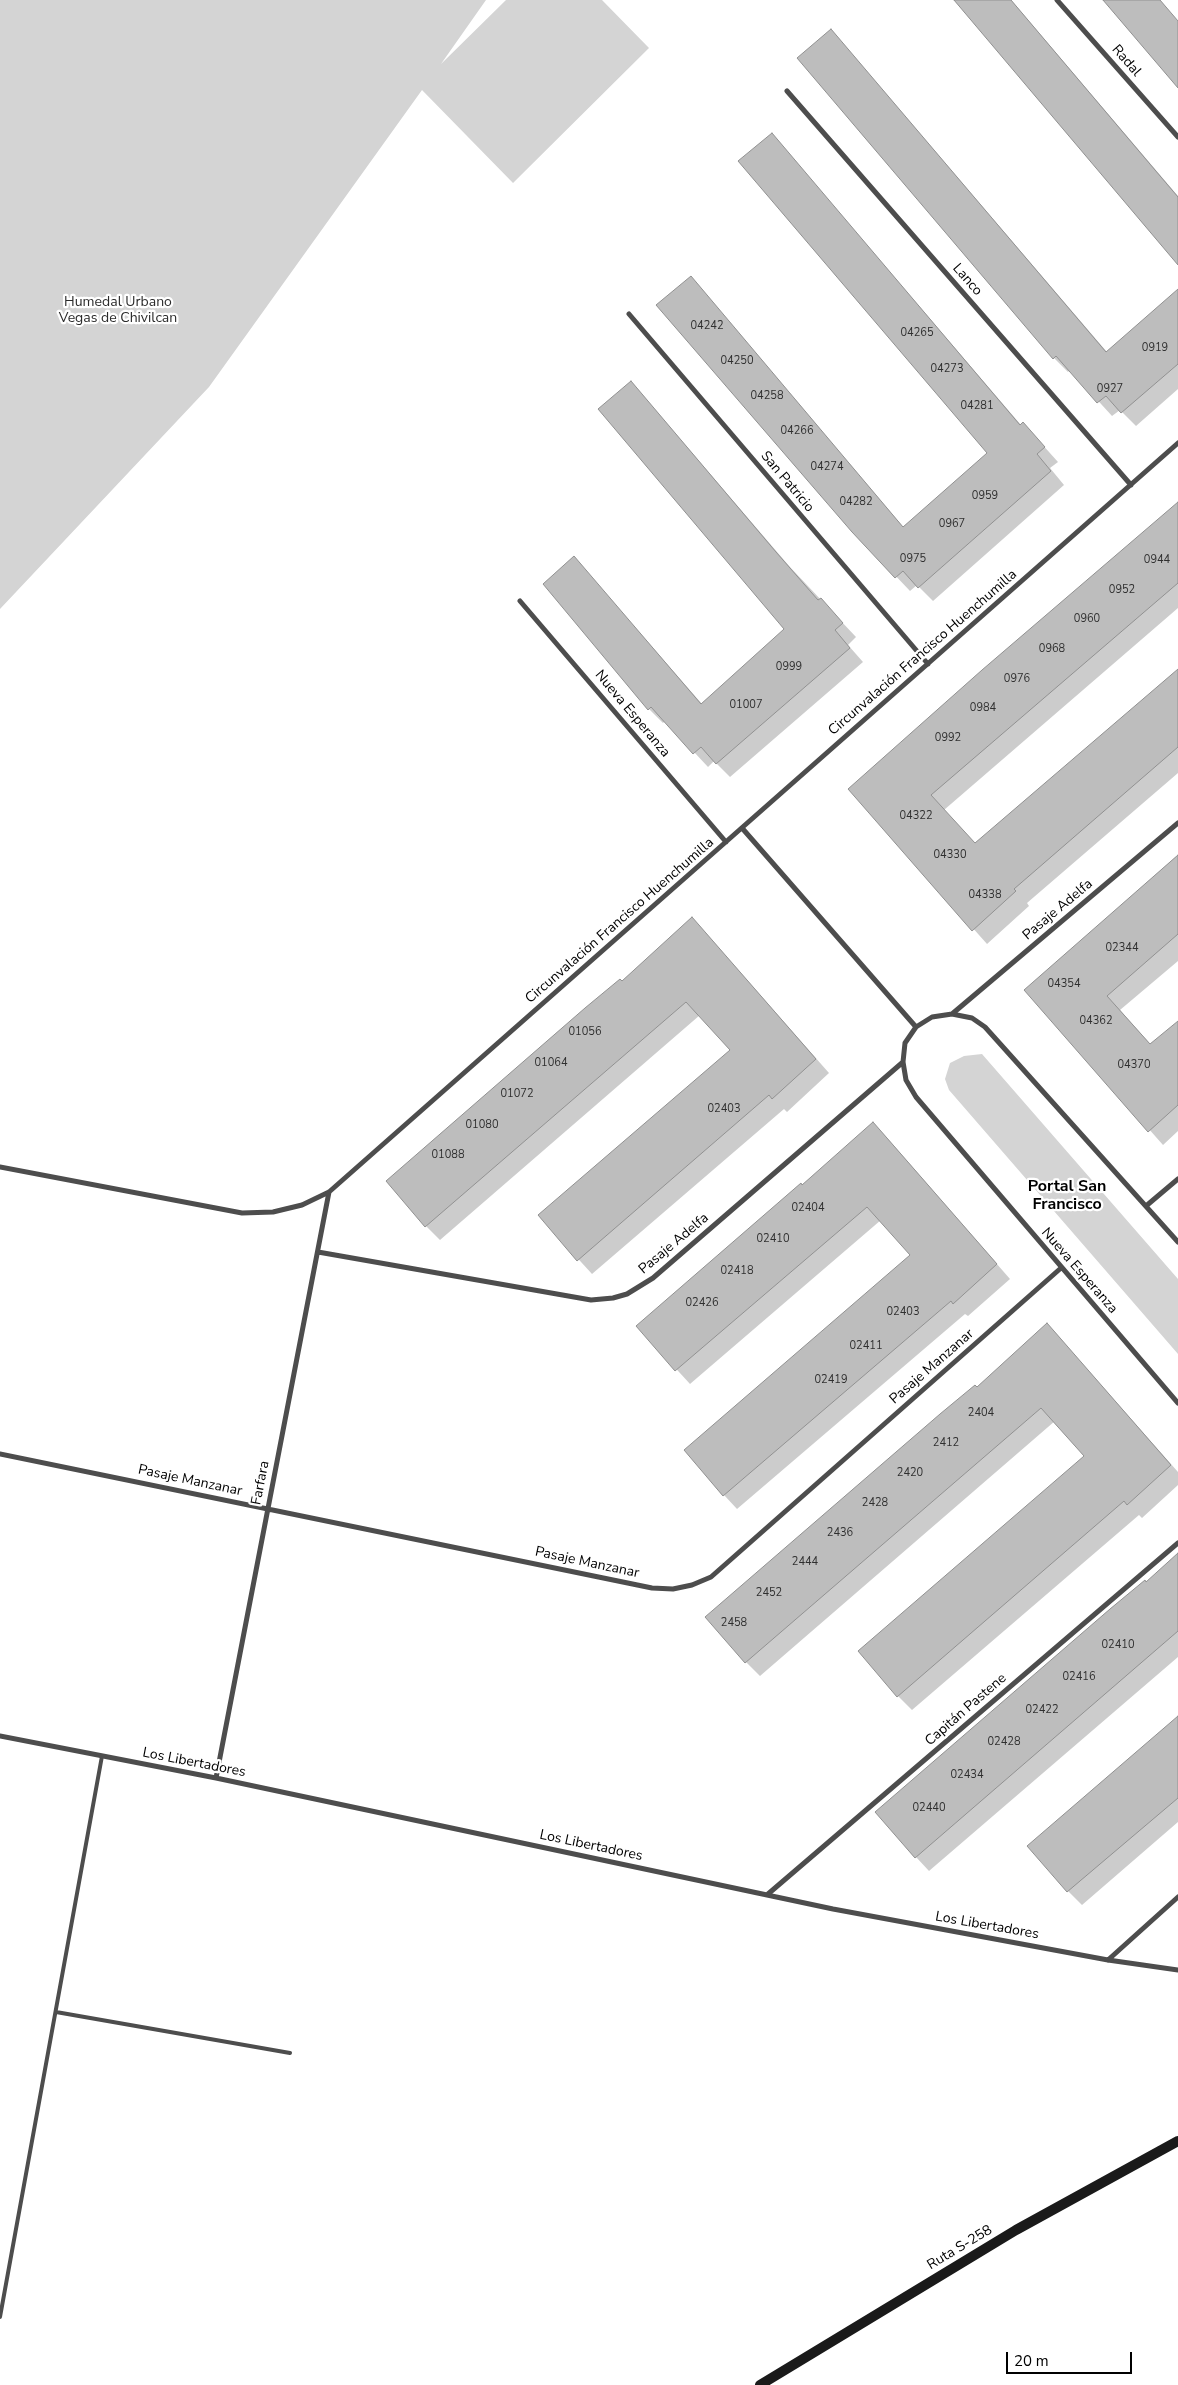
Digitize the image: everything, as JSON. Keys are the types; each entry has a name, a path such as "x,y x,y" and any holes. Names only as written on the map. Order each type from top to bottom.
{"street":[{"name":"Radal","path":"1057,0 1178,137"},
{"name":"Lanco","path":"787,91 1131,485"},
{"name":"San Patricio","path":"629,314 928,664"},
{"name":"Circunvalación Francisco Huenchumilla","path":"0,1167 242,1213 273,1212 302,1204 329,1192 1178,443"},
{"name":"Nueva Esperanza","path":"520,601 726,842"},
{"name":"Pasaje Adelfa","path":"952,1014 1178,823"},
{"path":"742,828 916,1027 932,1017 952,1014 972,1018 985,1027 1178,1242"},
{"name":"Nueva Esperanza","path":"916,1027 905,1043 903,1062 906,1080 916,1097 1178,1403"},
{"name":"Pasaje Adelfa","path":"318,1252 591,1300 613,1298 627,1294 653,1278 903,1062"},
{"path":"1146,1206 1178,1179"},
{"name":"Farfara","path":"216,1778 329,1192"},
{"name":"Pasaje Manzanar","path":"0,1454 652,1588 673,1589 692,1585 711,1577 1061,1268"},
{"name":"Capitán Pastene","path":"768,1894 1178,1543"},
{"name":"Los Libertadores","path":"0,1736 216,1778 843,1911 1108,1960 1178,1970"},
{"path":"1108,1960 1178,1897"},
{"name":"Ruta S-258","path":"760,2385 1016,2230 1178,2141"}],"lane":[{"path":"0,2317 102,1756"},
{"path":"56,2012 290,2053"}],"green space":[{"name":"Humedal Urbano Vegas de Chivilcan","path":"0,0 486,0 441,64 506,0 602,0 649,48 513,183 422,90 209,387 0,609"},
{"path":"982,1054 1178,1279 1178,1354 949,1090 945,1079 950,1063 964,1056"}],"building":[{"path":"954,0 1011,0 1178,197 1178,265"},
{"path":"1103,0 1160,0 1178,21 1178,88"},
{"path":"831,29 1106,352 1178,289 1178,364 1121,413 1106,396 1097,403 1056,356 1053,359 797,58"},
{"path":"772,133 1020,425 1023,422 1045,447 1037,454 1051,471 918,588 903,571 895,578 852,532 656,305 691,276 903,527 987,453 738,161"},
{"path":"631,381 818,600 821,598 843,623 835,630 850,648 716,764 701,747 693,754 651,707 648,710 543,584 574,556 701,704 784,629 598,409"},
{"path":"1178,502 1178,583 931,795 975,843 1178,669 1178,747 1014,889 1016,891 972,931 848,789 982,670"},
{"path":"1178,855 1178,934 1107,996 1150,1044 1178,1021 1178,1105 1148,1132 1024,990"},
{"path":"692,917 816,1059 772,1099 769,1095 577,1261 538,1215 730,1050 686,1002 425,1227 386,1181 585,1008 620,979 622,981"},
{"path":"873,1122 997,1264 953,1304 951,1301 723,1496 684,1450 910,1255 867,1207 675,1371 636,1326"},
{"path":"1047,1323 1171,1465 1127,1505 1124,1501 897,1697 858,1651 1084,1456 1041,1408 745,1663 705,1617 940,1414 975,1385 977,1387"},
{"path":"1178,1553 1178,1631 915,1858 875,1812 1110,1609 1145,1580 1146,1582"},
{"path":"1178,1716 1178,1798 1067,1892 1027,1846"}],"district":[{"name":"Portal San Francisco","path":"1067,1196"}]}
